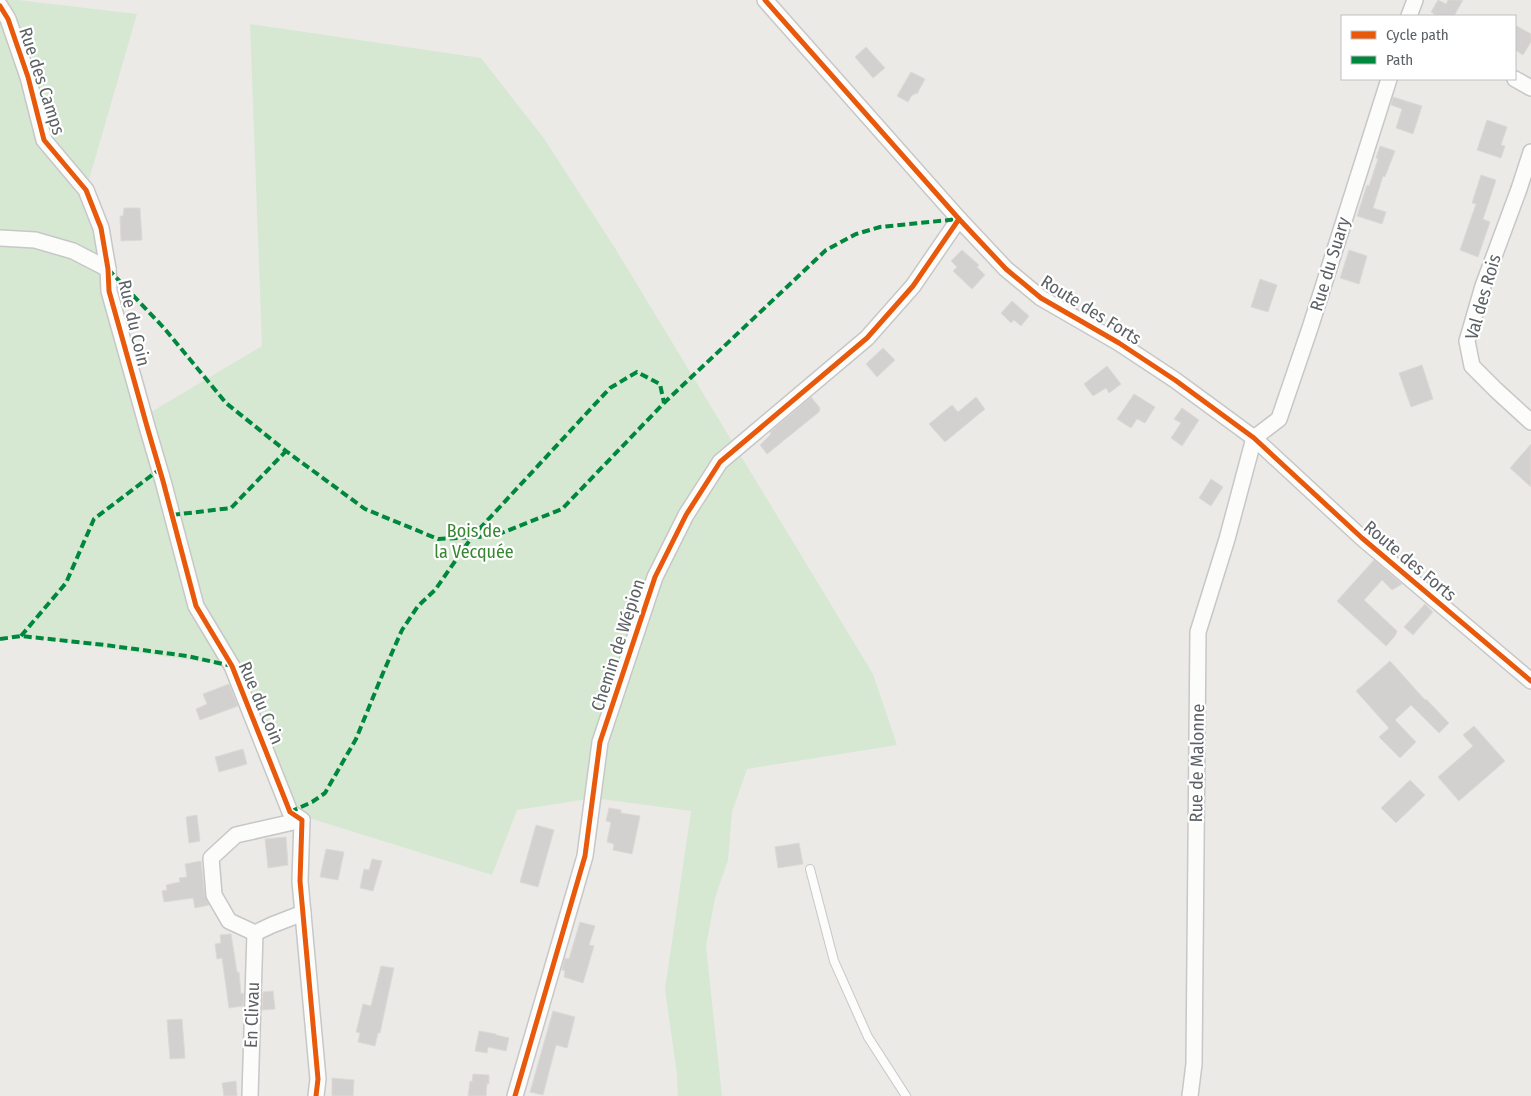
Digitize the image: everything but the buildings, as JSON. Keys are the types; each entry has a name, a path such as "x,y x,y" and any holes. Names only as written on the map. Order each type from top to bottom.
{"street":[{"name":"Route des Forts","path":"765,0 959,219 1006,269 1041,298 1119,343 1176,380 1254,438 1362,538 1531,681"},
{"path":"1409,15 1415,0"},
{"name":"Rue des Camps","path":"0,6 8,19 28,77 44,140 86,190 101,228 108,269"},
{"name":"Rue du Suary","path":"1254,438 1279,419 1310,328 1388,80"},
{"path":"1516,80 1531,88"},
{"name":"Val des Rois","path":"1531,152 1520,189 1483,286 1467,341 1472,366 1531,422"},
{"name":"Chemin de Wépion","path":"515,1096 585,856 600,742 655,577 686,515 720,462 867,338 913,286 959,219"},
{"path":"0,238 35,240 73,251 108,269"},
{"name":"Rue du Coin","path":"108,269 109,291 196,606 232,666 290,812 302,820"},
{"name":"Rue de Malonne","path":"1190,1096 1194,1064 1198,632 1227,539 1254,438"},
{"path":"303,913 255,933 229,921 214,895 211,858 236,835 302,820 300,881 303,913 318,1079 316,1096"},
{"name":"En Clivau","path":"250,1096 255,933"}],"lane":[{"path":"810,869 834,961 868,1037 906,1096"}],"green space":[{"name":"Bois de la Vecquée","path":"0,0 18,0 137,14 86,190 146,415 262,346 250,24 481,58 543,137 615,248 873,674 897,745 747,769 732,812 728,860 715,898 706,946 722,1096 678,1096 677,1075 665,989 691,811 594,798 517,810 492,875 290,812 232,666 21,636 0,639"}],"marked path":[{"path":"108,269 164,328 226,403 286,451 365,509 438,539 494,536 562,509 664,403 826,250 856,234 880,227 959,219"},
{"path":"290,812 312,802 325,793 356,739 402,630 418,606 435,590 472,537 610,388 637,372 660,384 664,403"},
{"path":"172,515 231,508 286,451"},
{"path":"21,636 66,583 94,519 160,469"},
{"path":"0,639 21,636 105,645 187,656 232,666"}],"cycle path":[{"path":"765,0 959,219 1006,269 1041,298 1119,343 1175,380 1254,438 1362,538 1531,681"},
{"path":"0,6 8,19 28,77 44,140 86,190 101,228 108,269 109,291 196,606 232,666 290,812 302,820 300,881 318,1079 316,1096"},
{"path":"515,1096 585,856 600,742 655,577 686,515 720,462 867,338 913,286 959,219"}]}
